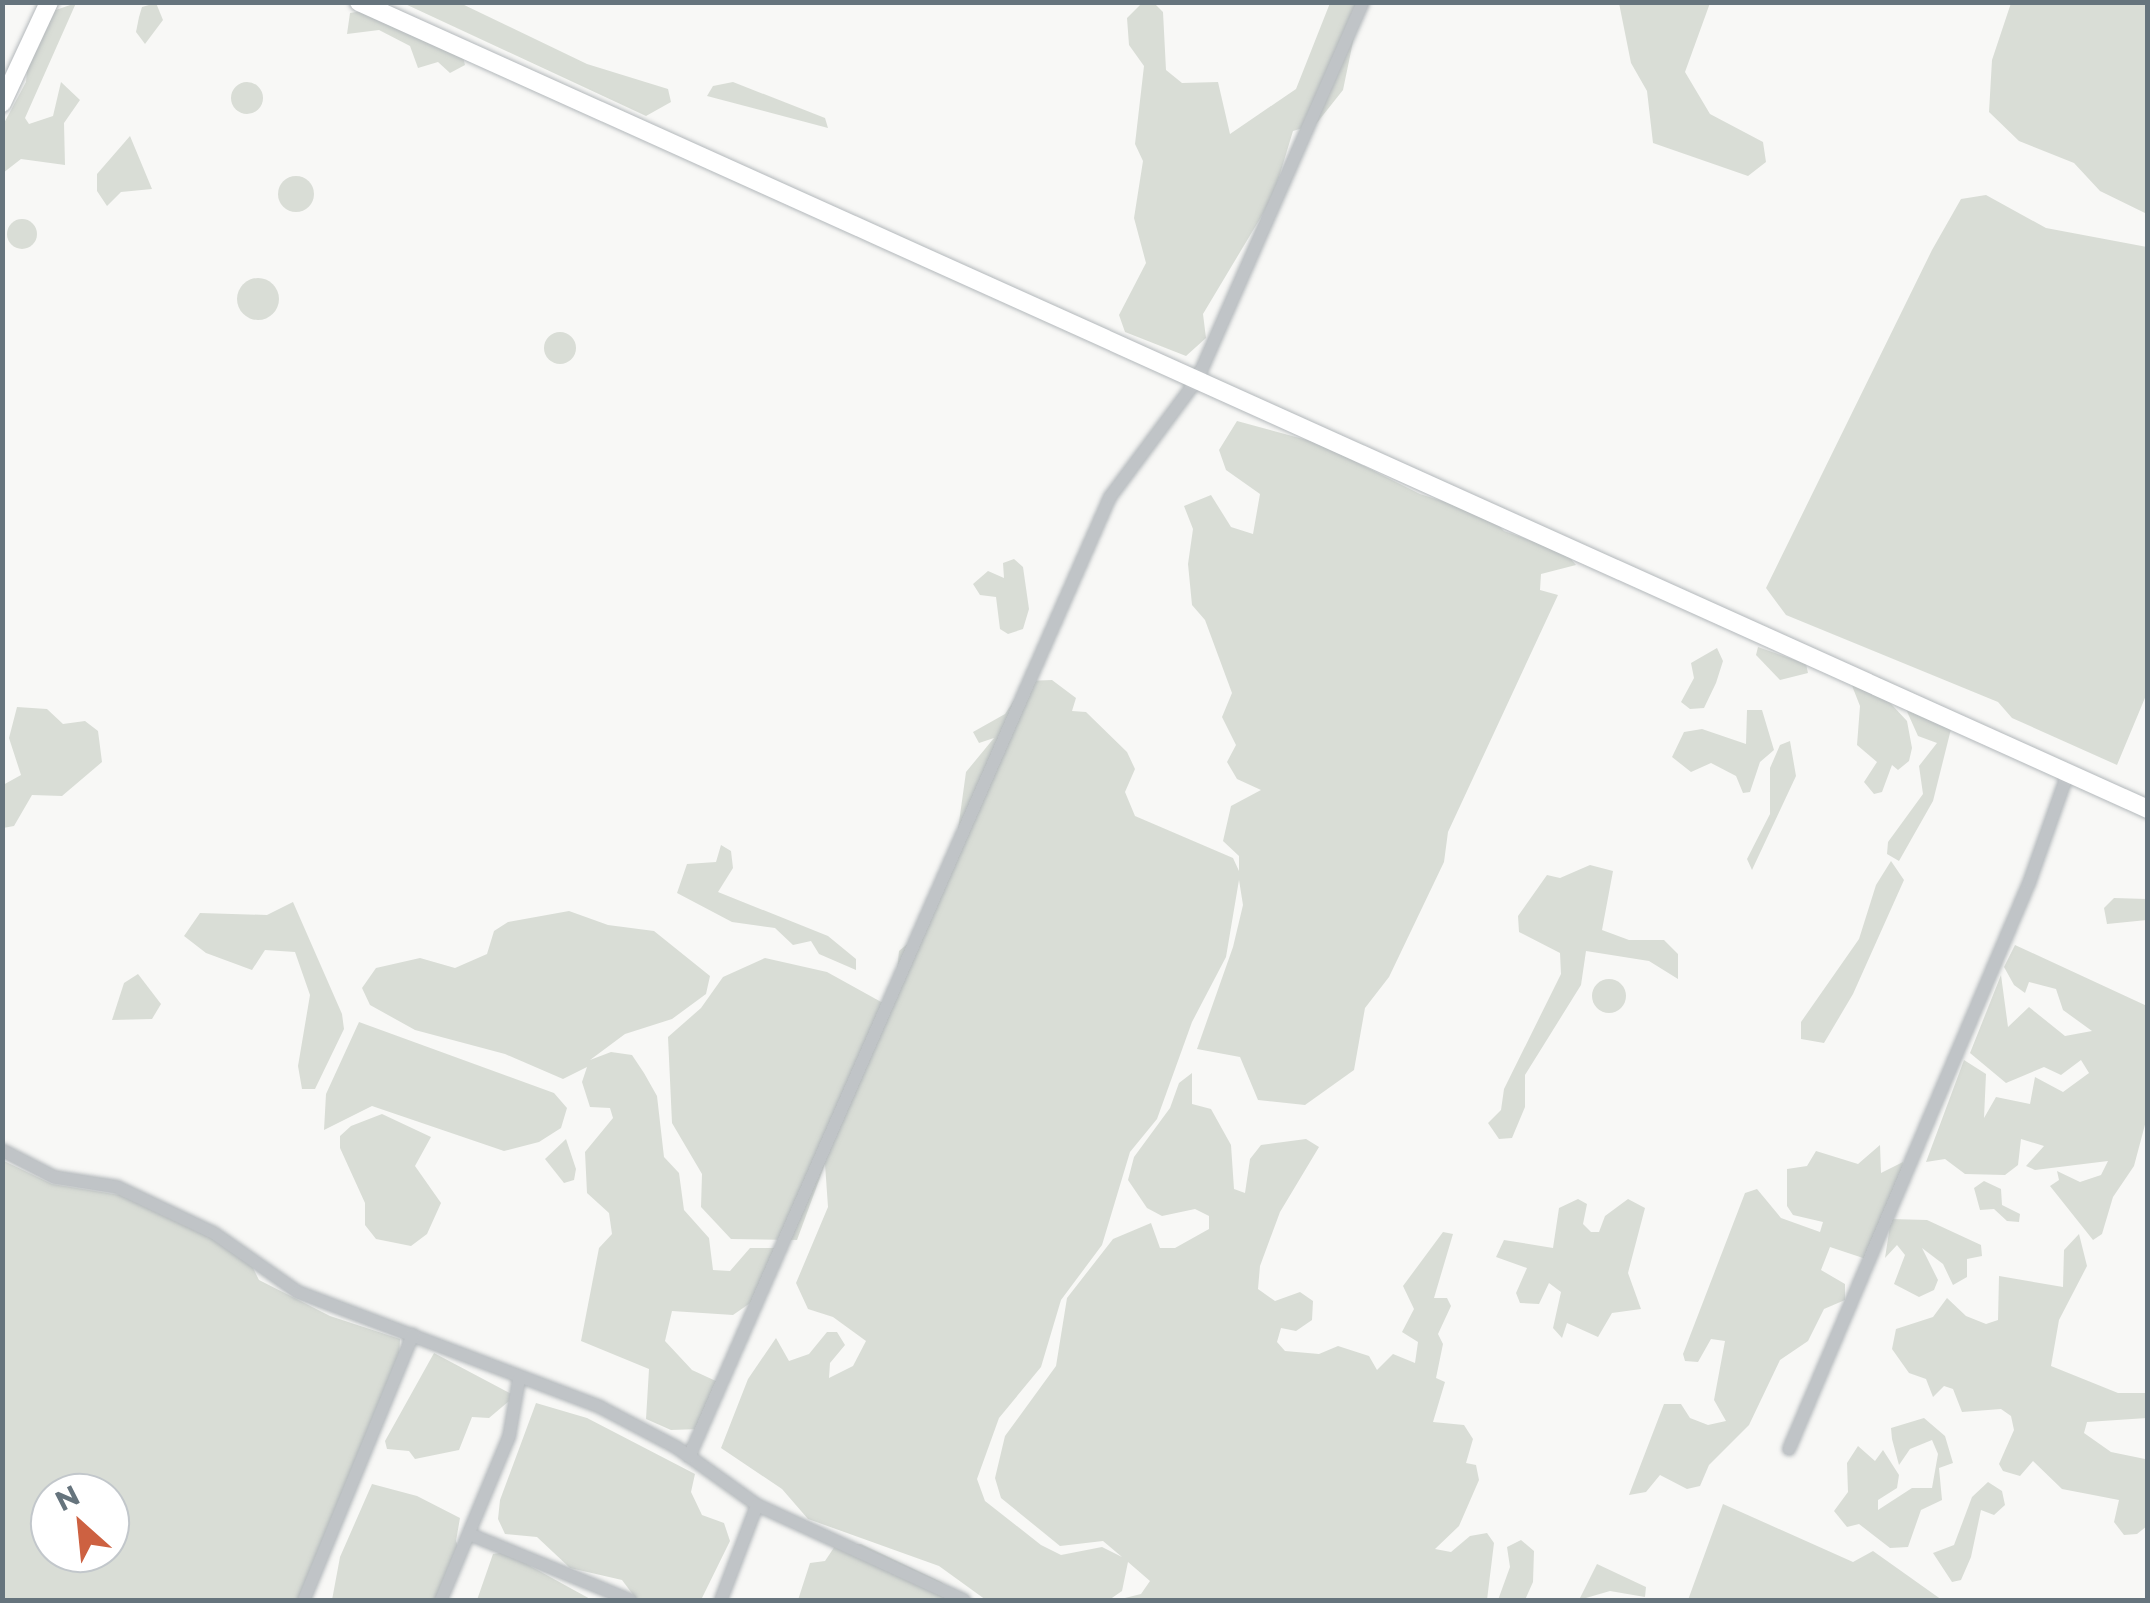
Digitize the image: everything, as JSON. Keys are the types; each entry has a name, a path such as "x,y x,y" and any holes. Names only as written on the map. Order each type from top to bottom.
{"street":[{"path":"2,104 49,2"},
{"path":"359,2 2148,810"},
{"path":"690,1456 1110,497 1197,380 1363,2"},
{"path":"1789,1450 2029,884 2068,773"},
{"path":"2,1150 54,1178 117,1187 214,1232 298,1292 413,1334 519,1379 600,1406 690,1456 757,1506 964,1600"},
{"path":"304,1600 413,1334"},
{"path":"441,1600 509,1437 519,1379"},
{"path":"721,1600 757,1506"},
{"path":"469,1534 630,1600"}],"shaded area":[{"path":"76,3 25,118 29,124 53,116 61,82 80,100 64,123 65,165 21,159 3,173 3,125 26,82 28,59 50,12"},
{"path":"156,3 163,20 145,44 136,32 139,17 142,7"},
{"path":"403,3 460,3 587,64 668,89 671,102 646,116"},
{"path":"1142,3 1154,3 1163,12 1166,70 1182,83 1218,82 1230,134 1296,89 1330,3 1361,3 1343,90 1316,124 1293,131 1273,197 1203,314 1206,338 1186,356 1125,332 1119,315 1146,263 1134,218 1143,161 1135,144 1144,66 1129,45 1127,18"},
{"path":"1619,3 1710,3 1685,72 1710,114 1763,142 1766,162 1748,176 1653,143 1647,91 1631,63"},
{"path":"2011,3 2147,3 2147,214 2100,191 2074,163 2019,141 1989,112 1992,60"},
{"path":"369,10 463,57 465,65 450,73 438,62 418,68 410,46 379,30 347,34 350,13"},
{"path":"247,82 259,86 263,98 259,110 247,114 235,110 231,98 235,86"},
{"path":"733,82 825,118 828,128 707,96 713,86"},
{"path":"130,136 152,189 121,192 107,206 97,191 97,174"},
{"path":"296,176 309,181 314,194 309,207 296,212 283,207 278,194 283,181"},
{"path":"1986,195 2046,228 2147,247 2147,693 2117,765 2012,718 1998,702 1786,615 1766,588 1932,250 1961,199"},
{"path":"22,219 33,223 37,234 33,245 22,249 11,245 7,234 11,223"},
{"path":"258,278 273,284 279,299 273,314 258,320 243,314 237,299 243,284"},
{"path":"560,332 571,337 576,348 571,359 560,364 549,359 544,348 549,337"},
{"path":"1237,421 1318,443 1420,494 1490,516 1504,531 1566,553 1576,565 1541,574 1540,590 1558,595 1448,832 1444,862 1389,977 1365,1008 1354,1070 1305,1105 1258,1100 1240,1057 1197,1049 1233,947 1243,905 1239,880 1226,957 1192,1022 1157,1119 1130,1152 1102,1245 1061,1300 1041,1367 999,1418 977,1479 985,1501 1041,1545 1061,1555 1102,1547 1122,1557 1103,1541 1060,1546 1001,1498 995,1478 1005,1436 1056,1366 1067,1298 1113,1239 1151,1223 1160,1248 1175,1248 1209,1229 1209,1216 1195,1209 1162,1216 1147,1208 1128,1180 1134,1157 1170,1108 1179,1083 1192,1073 1192,1104 1211,1109 1231,1145 1234,1189 1245,1193 1250,1159 1261,1145 1306,1139 1319,1147 1280,1212 1260,1266 1258,1289 1275,1301 1300,1292 1313,1301 1312,1320 1296,1331 1281,1328 1277,1342 1285,1351 1319,1354 1338,1346 1369,1356 1377,1370 1393,1354 1415,1363 1418,1342 1402,1332 1414,1309 1403,1286 1443,1232 1453,1234 1434,1298 1447,1298 1451,1306 1438,1334 1443,1344 1436,1378 1445,1382 1433,1422 1464,1425 1473,1439 1466,1463 1476,1465 1479,1480 1459,1526 1435,1549 1451,1552 1470,1536 1487,1533 1494,1543 1487,1600 1117,1600 1141,1594 1150,1581 1128,1562 1122,1591 1109,1600 986,1600 939,1566 808,1519 782,1489 721,1448 748,1379 776,1338 789,1361 809,1354 827,1332 837,1332 845,1345 830,1363 829,1378 853,1366 866,1341 833,1317 808,1309 796,1283 828,1207 825,1164 797,1240 731,1239 701,1207 702,1174 672,1123 668,1037 701,1008 723,977 765,958 827,972 883,1003 896,981 899,951 911,941 956,844 966,772 994,738 979,743 973,732 1005,714 1027,681 1052,680 1076,698 1072,711 1086,712 1127,752 1135,769 1125,792 1135,816 1233,858 1239,871 1239,856 1223,841 1231,806 1261,790 1237,779 1227,762 1236,745 1222,717 1232,693 1205,620 1192,605 1188,564 1193,529 1184,506 1211,495 1231,527 1253,534 1260,494 1226,470 1219,450"},
{"path":"1014,559 1023,567 1029,609 1023,629 1008,634 1000,629 996,597 980,595 973,584 988,571 1004,578 1003,563"},
{"path":"1758,647 1806,664 1808,673 1780,680 1756,655"},
{"path":"1717,648 1723,661 1716,683 1704,708 1690,709 1681,702 1694,678 1691,663"},
{"path":"1863,674 1881,678 1879,691 1907,721 1912,748 1909,761 1898,770 1892,765 1882,792 1874,794 1864,782 1877,762 1857,745 1860,706 1849,678"},
{"path":"17,707 47,709 63,724 85,721 98,731 102,762 62,796 32,795 14,826 3,828 3,785 21,775 9,738"},
{"path":"1905,707 1951,729 1933,801 1899,861 1887,854 1888,842 1923,794 1919,766 1937,743 1918,736"},
{"path":"1747,710 1762,710 1774,750 1760,762 1750,792 1743,793 1736,776 1711,763 1691,772 1672,757 1684,732 1702,729 1746,744"},
{"path":"1790,741 1796,776 1752,870 1747,859 1770,814 1770,768 1780,745"},
{"path":"721,845 731,851 733,868 718,892 828,936 856,959 856,970 819,954 811,941 793,945 775,928 732,922 677,893 687,864 716,862"},
{"path":"1891,861 1904,880 1853,994 1824,1043 1801,1039 1801,1022 1859,939 1876,885"},
{"path":"1590,865 1613,871 1602,930 1629,940 1664,940 1678,954 1678,979 1649,961 1586,951 1581,985 1525,1075 1525,1107 1512,1138 1499,1139 1488,1123 1501,1110 1504,1089 1561,974 1560,953 1519,932 1518,916 1547,875 1560,878"},
{"path":"2114,898 2147,899 2147,920 2107,924 2104,908"},
{"path":"293,902 342,1014 344,1029 315,1089 302,1089 298,1066 310,995 295,952 265,950 252,970 206,953 184,936 200,913 267,915"},
{"path":"569,911 608,925 654,931 710,976 706,994 672,1019 625,1034 590,1060 611,1052 632,1055 644,1073 657,1096 664,1157 679,1173 684,1210 709,1238 713,1270 730,1271 750,1248 778,1248 756,1299 733,1315 672,1311 665,1341 692,1370 718,1382 700,1429 671,1430 646,1419 649,1369 581,1341 599,1248 612,1234 609,1213 587,1193 585,1152 613,1118 610,1108 590,1107 582,1082 587,1067 563,1079 505,1054 415,1030 370,1005 362,988 376,968 420,958 455,968 487,954 494,931 508,922"},
{"path":"2015,945 2147,1006 2147,1117 2134,1166 2113,1197 2102,1234 2093,1240 2050,1186 2059,1180 2057,1171 2080,1182 2101,1175 2108,1161 2035,1170 2026,1166 2044,1146 2021,1139 2018,1165 2005,1175 1965,1174 1945,1159 1926,1162 1964,1060 1986,1074 1984,1118 1996,1097 2030,1104 2035,1077 2063,1092 2089,1073 2081,1060 2061,1075 2044,1067 2006,1083 1970,1053 2001,975 2008,1027 2029,1007 2065,1036 2092,1031 2063,1010 2056,989 2029,982 2025,993 2014,985 2004,967"},
{"path":"138,974 161,1004 152,1019 112,1020 124,983"},
{"path":"1609,979 1621,984 1626,996 1621,1008 1609,1013 1597,1008 1592,996 1597,984"},
{"path":"359,1022 554,1093 567,1108 561,1128 539,1142 504,1151 372,1106 324,1130 326,1094"},
{"path":"382,1114 431,1137 415,1166 441,1203 427,1234 411,1246 376,1239 365,1225 365,1203 340,1148 340,1136 351,1126"},
{"path":"566,1139 576,1169 574,1180 564,1183 545,1159"},
{"path":"1880,1145 1881,1173 1903,1162 1900,1187 1866,1259 1830,1247 1821,1270 1845,1284 1845,1300 1824,1309 1808,1341 1780,1360 1749,1425 1709,1465 1700,1486 1687,1489 1660,1475 1646,1492 1629,1495 1664,1404 1681,1404 1690,1418 1708,1425 1726,1421 1714,1400 1725,1341 1711,1339 1698,1362 1685,1361 1683,1354 1745,1193 1757,1189 1781,1218 1820,1232 1823,1222 1793,1215 1787,1206 1787,1169 1807,1166 1816,1151 1858,1164"},
{"path":"2,1160 52,1184 120,1195 213,1239 251,1264 259,1280 330,1316 400,1339 399,1359 298,1600 3,1600"},
{"path":"1984,1181 2001,1189 2002,1205 2020,1214 2019,1222 2007,1221 1994,1209 1980,1210 1974,1188"},
{"path":"1578,1199 1587,1204 1583,1224 1591,1232 1599,1232 1605,1216 1628,1199 1645,1208 1628,1273 1641,1309 1612,1313 1598,1337 1567,1323 1562,1338 1553,1328 1561,1292 1549,1283 1539,1304 1520,1303 1516,1293 1527,1268 1496,1257 1504,1240 1553,1248 1559,1208"},
{"path":"1891,1219 1927,1220 1981,1245 1982,1256 1967,1259 1967,1277 1953,1285 1943,1264 1922,1248 1938,1280 1934,1290 1919,1297 1894,1284 1905,1255 1897,1245 1885,1258"},
{"path":"2079,1234 2087,1266 2059,1320 2051,1366 2118,1393 2147,1393 2147,1418 2087,1422 2084,1433 2111,1452 2145,1459 2147,1526 2137,1534 2124,1535 2114,1522 2119,1500 2062,1489 2033,1461 2020,1476 2003,1471 1999,1464 2014,1430 2011,1416 2001,1409 1962,1412 1953,1389 1944,1386 1933,1397 1926,1379 1909,1373 1892,1349 1896,1329 1933,1317 1947,1298 1966,1316 1986,1324 1998,1320 1999,1276 2063,1287 2064,1250"},
{"path":"434,1353 515,1396 489,1418 472,1417 459,1450 415,1459 409,1451 387,1449 385,1441"},
{"path":"536,1403 587,1418 695,1474 691,1492 702,1515 724,1523 730,1541 701,1600 637,1600 622,1580 570,1568 537,1537 505,1534 498,1519 500,1500"},
{"path":"1924,1418 1945,1436 1953,1463 1939,1468 1942,1500 1921,1510 1908,1547 1890,1548 1859,1524 1847,1527 1834,1511 1848,1492 1847,1463 1858,1446 1875,1461 1883,1450 1899,1475 1897,1488 1878,1500 1878,1510 1912,1488 1932,1488 1938,1454 1932,1440 1910,1449 1899,1465 1892,1439 1891,1428"},
{"path":"1988,1482 2002,1491 2005,1505 1994,1515 1981,1510 1971,1557 1961,1580 1952,1582 1933,1553 1954,1545 1972,1497"},
{"path":"372,1484 417,1496 460,1518 456,1541 463,1561 437,1600 332,1600 340,1557"},
{"path":"1723,1504 1853,1562 1873,1551 1942,1600 1688,1600"},
{"path":"1521,1540 1534,1551 1533,1582 1525,1600 1498,1600 1510,1567 1507,1547"},
{"path":"861,1544 941,1582 964,1600 798,1600 810,1563 825,1561 835,1546"},
{"path":"505,1552 592,1600 477,1600 493,1554"},
{"path":"1597,1564 1646,1587 1645,1597 1610,1591 1579,1600"}]}
